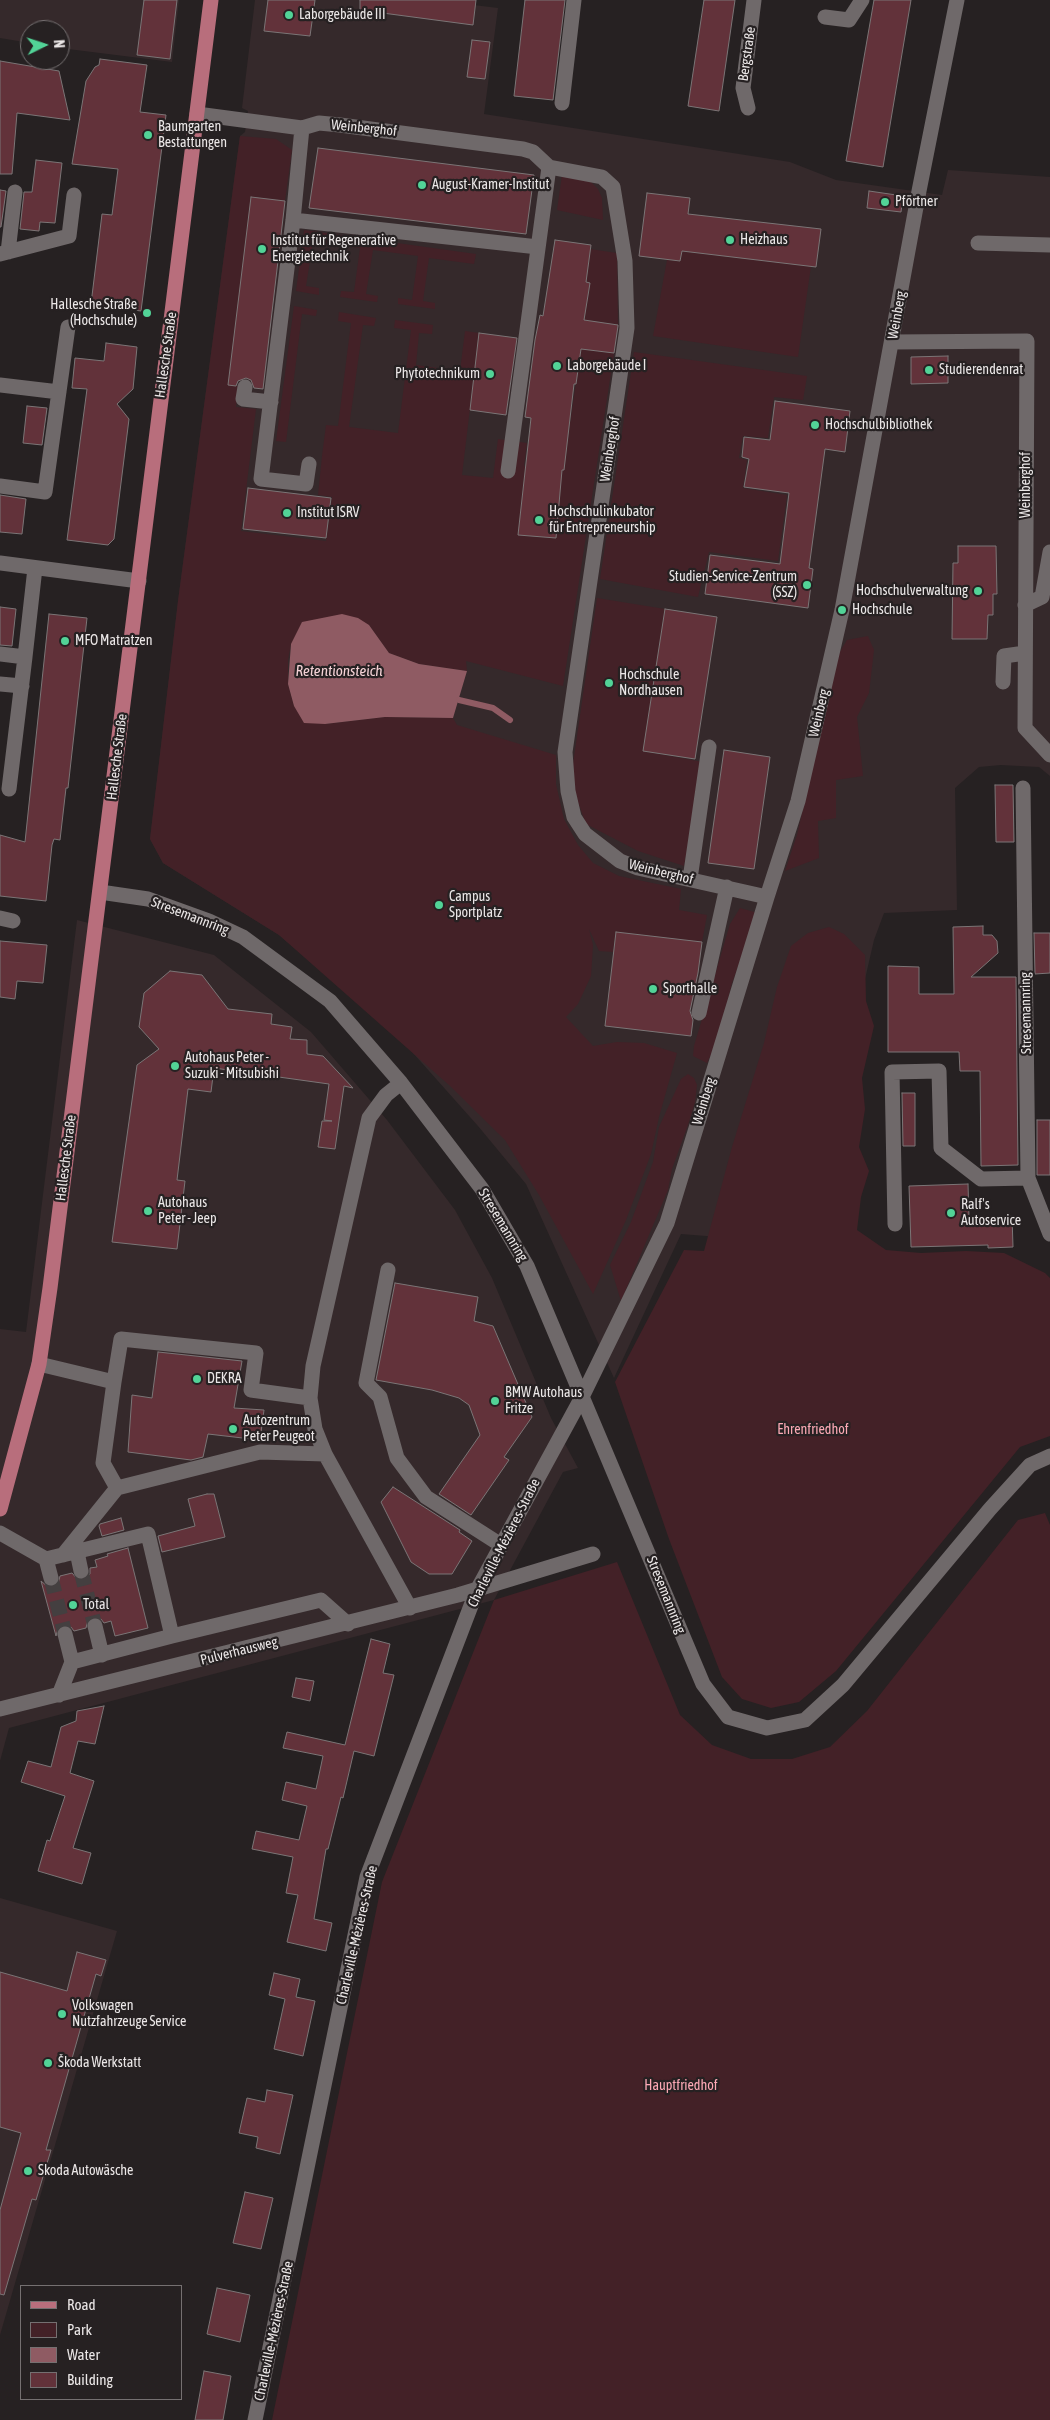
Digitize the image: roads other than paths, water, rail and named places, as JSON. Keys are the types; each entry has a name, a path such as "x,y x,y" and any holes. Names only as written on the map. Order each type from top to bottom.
{"main road":[{"name":"Hallesche Straße","path":"0,1509 39,1364 211,0"}],"street":[{"path":"562,103 574,0"},
{"name":"Bergstraße","path":"748,108 742,88 754,0"},
{"path":"826,16 849,20 862,0"},
{"name":"Weinberg","path":"582,1397 667,1223 798,801 820,711 957,0"},
{"name":"Weinberghof","path":"197,114 302,128 319,123 340,125 523,149 533,152 549,167 602,177 613,187 625,261 626,342 565,752 568,791 574,817 585,834 620,861 638,868 767,897"},
{"path":"302,128 294,220 262,479 306,484 309,464"},
{"path":"508,471 549,167"},
{"path":"15,192 4,253 70,236 74,195"},
{"path":"294,220 538,247"},
{"path":"978,243 1050,245"},
{"path":"0,486 46,492 68,327"},
{"name":"Weinberghof","path":"892,342 1027,341 1025,728 1050,755"},
{"path":"0,385 59,392"},
{"path":"245,387 243,399 271,402"},
{"path":"1025,605 1042,597 1050,552"},
{"path":"0,563 139,581"},
{"path":"9,789 36,568"},
{"path":"1003,682 1004,656 1025,653"},
{"path":"0,654 25,657"},
{"path":"0,684 22,686"},
{"path":"690,879 709,747"},
{"name":"Stresemannring","path":"1023,788 1028,1178 1050,1234"},
{"path":"699,1012 727,887"},
{"name":"Stresemannring","path":"100,892 148,899 209,921 243,937 330,1001 401,1083 482,1189 527,1266 703,1684 728,1717 767,1728 805,1720 843,1685 990,1508 1030,1465 1050,1456"},
{"path":"895,1224 892,1072 939,1071 941,1148 981,1180 1028,1178"},
{"path":"401,1083 386,1095 368,1118 313,1366 310,1398 315,1430 325,1454 410,1608"},
{"path":"388,1270 366,1383 380,1397 397,1458 426,1497 501,1545"},
{"path":"117,1488 103,1463 121,1339 256,1353 251,1390 310,1398"},
{"path":"39,1364 114,1382"},
{"name":"Charleville-Mézières-Straße","path":"255,2420 367,1877 477,1590 582,1397"},
{"path":"70,1553 117,1488 260,1452 325,1454"},
{"path":"0,1533 46,1559 148,1534 172,1636"},
{"path":"70,1553 81,1571"},
{"name":"Pulverhausweg","path":"0,1710 410,1608 477,1590 593,1554"},
{"path":"46,1559 51,1578"},
{"path":"72,1662 321,1600 348,1624"},
{"path":"95,1626 102,1655"},
{"path":"60,1695 72,1662 65,1634"}],"water":[{"name":"Retentionsteich","path":"342,614 358,618 369,625 389,653 419,664 467,671 453,718 385,717 325,724 304,723 294,706 288,684 291,644 302,622"}],"waterway":[{"path":"459,700 493,708 510,720"}],"tunnel":[{"path":"81,1571 95,1626"},
{"path":"51,1578 65,1634"}],"place":[{"name":"Laborgebäude III","path":"289,15"},
{"name":"Baumgarten Bestattungen","path":"148,135"},
{"name":"August-Kramer-Institut","path":"422,185"},
{"name":"Pförtner","path":"885,202"},
{"name":"Heizhaus","path":"730,240"},
{"name":"Institut für Regenerative Energietechnik","path":"262,249"},
{"name":"Hallesche Straße (Hochschule)","path":"147,313"},
{"name":"Laborgebäude I","path":"557,366"},
{"name":"Studierendenrat","path":"929,370"},
{"name":"Phytotechnikum","path":"490,374"},
{"name":"Hochschulbibliothek","path":"815,425"},
{"name":"Institut ISRV","path":"287,513"},
{"name":"Hochschulinkubator für Entrepreneurship","path":"539,520"},
{"name":"Studien-Service-Zentrum (SSZ)","path":"807,585"},
{"name":"Hochschulverwaltung","path":"978,591"},
{"name":"Hochschule","path":"842,610"},
{"name":"MFO Matratzen","path":"65,641"},
{"name":"Hochschule Nordhausen","path":"609,683"},
{"name":"Campus Sportplatz","path":"439,905"},
{"name":"Sporthalle","path":"653,989"},
{"name":"Autohaus Peter - Suzuki - Mitsubishi","path":"175,1066"},
{"name":"Autohaus Peter - Jeep","path":"148,1211"},
{"name":"Ralf's Autoservice","path":"951,1213"},
{"name":"DEKRA","path":"197,1379"},
{"name":"BMW Autohaus Fritze","path":"495,1401"},
{"name":"Autozentrum Peter Peugeot","path":"233,1429"},
{"name":"Total","path":"73,1605"},
{"name":"Volkswagen Nutzfahrzeuge Service","path":"62,2014"},
{"name":"Škoda Werkstatt","path":"48,2063"},
{"name":"Skoda Autowäsche","path":"28,2171"}],"park label":[{"name":"Ehrenfriedhof","path":"813,1430"},
{"name":"Hauptfriedhof","path":"681,2086"}]}
